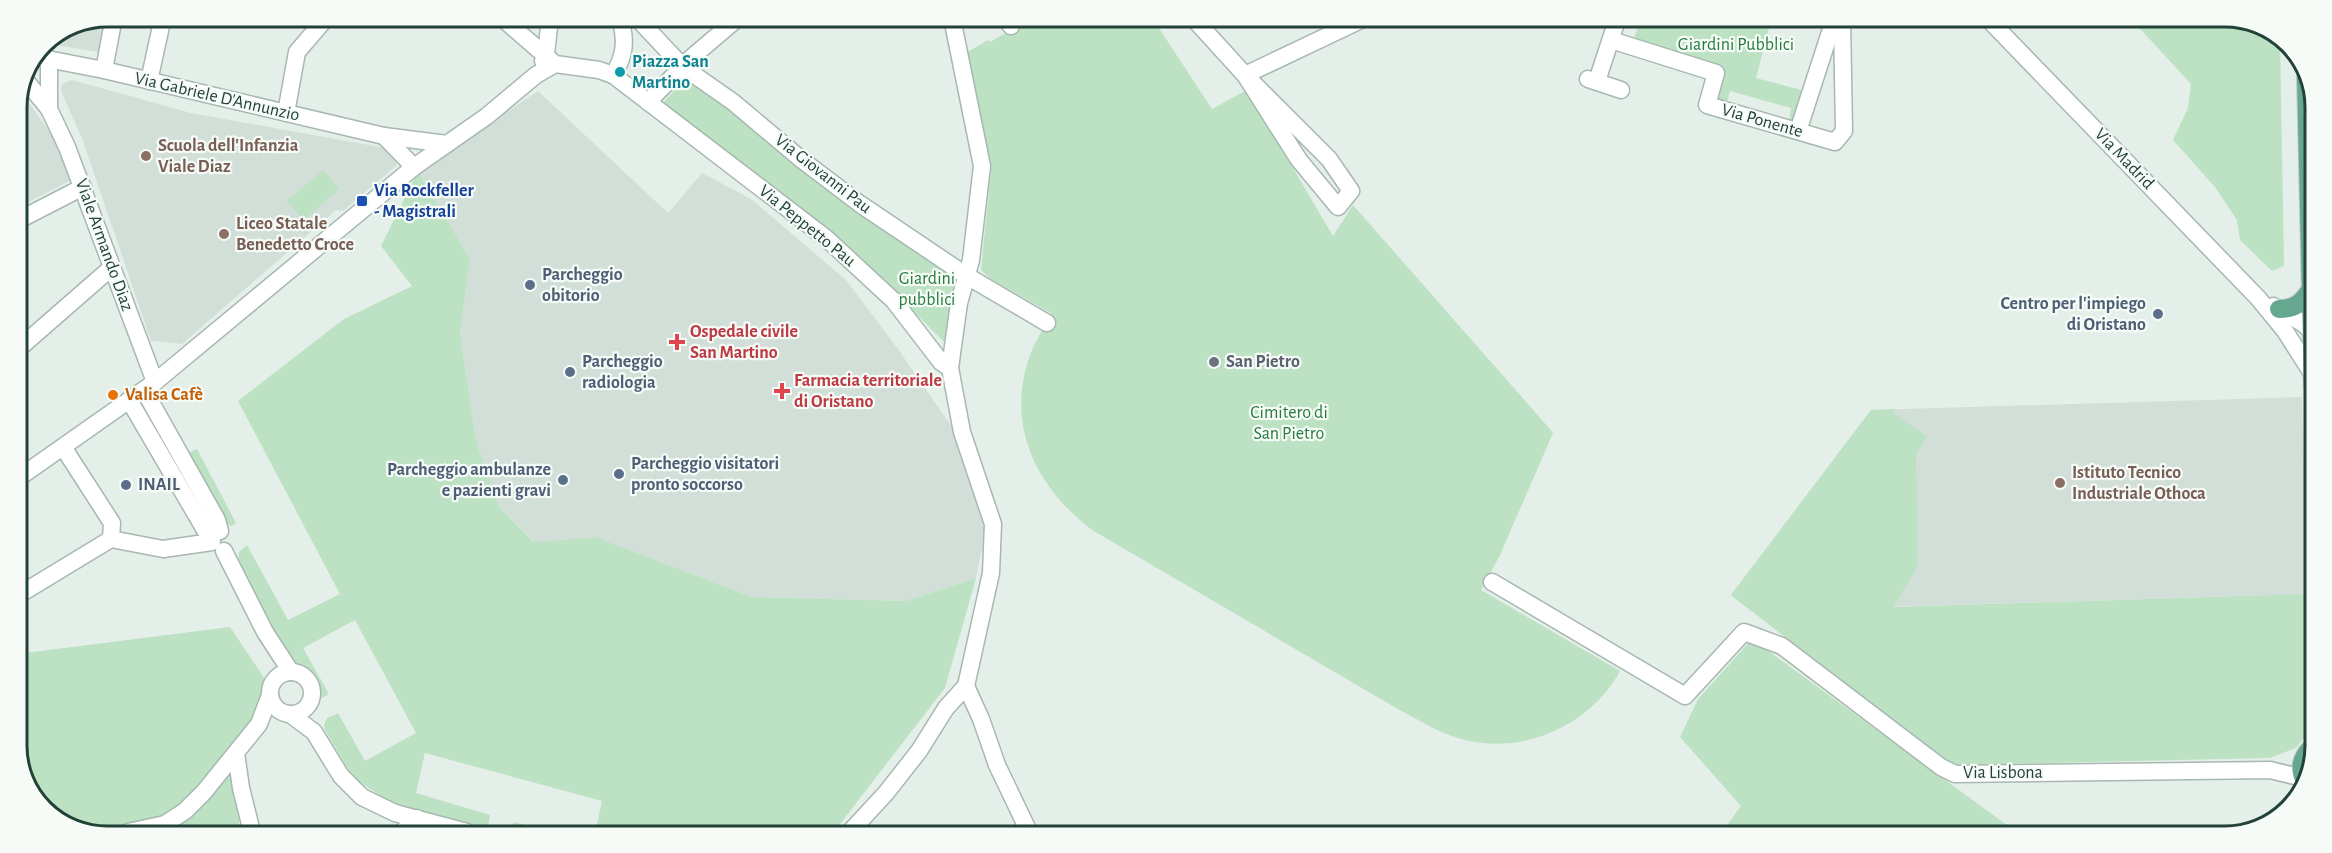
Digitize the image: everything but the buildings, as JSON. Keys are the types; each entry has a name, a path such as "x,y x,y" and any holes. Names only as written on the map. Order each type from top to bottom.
{"main road":[{"path":"2279,309 2296,306 2305,296"}],"street":[{"path":"104,70 112,27"},
{"path":"149,81 161,27"},
{"path":"286,113 297,52 318,27"},
{"path":"513,27 550,59 613,75 648,102 728,27"},
{"path":"27,472 149,386 414,167 487,116 536,75 550,59 550,27"},
{"path":"613,75 620,64 626,46 623,27"},
{"path":"647,27 687,63"},
{"path":"855,826 886,793 919,751 946,708 966,686 980,632 991,573 993,524 962,432 950,368 959,303 971,260 982,166 954,27"},
{"path":"1201,27 1245,75 1329,159 1351,191 1338,207 1299,160 1245,75"},
{"path":"1245,75 1346,27"},
{"path":"1615,27 1593,80 1621,90"},
{"path":"1798,131 1832,27"},
{"name":"Via Ponente","path":"1611,40 1716,73 1707,105 1835,142 1844,131 1842,27"},
{"name":"Via Madrid","path":"1996,27 2258,298 2285,331 2305,362"},
{"name":"Via Gabriele D'Annunzio","path":"44,58 104,70 384,136 447,144"},
{"name":"Viale Armando Diaz","path":"43,59 49,109"},
{"name":"Via Giovanni Pau","path":"687,63 802,160 860,204 967,276 1047,323"},
{"name":"Viale Armando Diaz","path":"31,83 49,109 83,187 149,386 217,520 217,540"},
{"name":"Via Peppetto Pau","path":"648,102 826,238 894,301 941,362 950,368"},
{"path":"384,136 414,167"},
{"path":"27,216 83,187"},
{"path":"27,341 111,268"},
{"name":"Via Madrid","path":"2258,298 2305,325"},
{"path":"129,400 206,530 217,540 265,632 291,672"},
{"path":"63,447 112,523 111,539"},
{"path":"27,590 111,539 163,549 217,540"},
{"name":"Via Lisbona","path":"1492,582 1685,696 1744,633 1782,646 1941,767 1955,774 2270,770 2298,778"},
{"path":"265,632 275,679"},
{"path":"156,826 165,824 185,811 212,783 259,724 270,689 280,675 291,672 307,679 311,690 309,702 314,732"},
{"path":"966,686 981,719 997,765 1026,826"},
{"path":"270,695 275,706 314,732 342,776 362,797 395,813 446,826"},
{"path":"259,724 302,710 309,702"},
{"path":"236,753 241,788 250,826"},
{"name":"Via Lisbona","path":"2270,770 2304,753"},
{"path":"212,783 241,788"},
{"path":"408,826 417,818"}],"shaded area":[{"path":"102,28 98,52 56,45 76,33"},
{"name":"Liceo Statale Benedetto Croce","path":"72,80 191,113 391,149 397,165 343,211 336,210 182,344 151,341 83,141 61,91 62,84"},
{"name":"Ospedale civile San Martino","path":"538,91 668,213 702,173 751,199 846,280 898,349 956,433 985,533 976,578 906,601 752,597 596,537 535,542 499,507 476,441 460,334 470,259 418,171"},
{"path":"28,101 52,135 73,179 27,203"},
{"name":"Istituto Tecnico Industriale Othoca","path":"2302,397 2305,594 1751,611 1731,595 1871,410"}],"green space":[{"name":"Cimitero di San Pietro","path":"1015,27 1158,27 1212,109 1247,90 1333,236 1353,205 1553,433 1500,555 1481,590 1620,671 1607,691 1591,708 1572,722 1551,733 1528,740 1481,743 1451,736 1403,712 1092,530 1072,513 1041,474 1024,430 1021,406 1023,381 1030,355 1052,314 991,279 981,270 991,170 964,54 988,40 990,42"},
{"name":"Giardini Pubblici","path":"1638,27 1769,27 1756,78 1805,91 1798,123 1789,121 1791,108 1730,91 1727,102 1715,99 1724,67 1634,39"},
{"path":"2139,27 2236,28 2260,35 2280,49 2284,266 2272,271 2240,240 2237,220 2215,187 2173,140 2188,108 2191,84"},
{"name":"Giardini pubblici","path":"687,76 955,279 944,342 897,295 662,104"},
{"path":"323,170 339,189 304,220 287,201"},
{"path":"418,171 470,259 460,334 476,441 499,507 534,542 596,537 752,597 906,601 976,578 945,688 838,826 597,826 602,801 425,753 416,793 490,815 488,826 474,826 387,801 360,782 348,769 325,730 324,725 327,718 338,713 365,761 416,733 355,620 303,648 329,694 316,701 309,698 238,564 239,552 247,545 288,620 340,594 238,401 344,319 412,286 381,246"},
{"path":"1896,409 1894,413 1927,437 1916,455 1918,565 1894,607 2305,594 2305,737 2296,748 2270,758 1949,765 1731,595 1871,410"},
{"path":"197,449 236,523 232,526 226,524 188,453"},
{"path":"230,627 273,691 239,765 239,826 107,826 81,822 50,803 33,777 27,751 27,653"},
{"path":"1752,639 2008,826 1727,826 1741,806 1680,737 1698,699"},
{"path":"514,822 530,826 513,826"}],"place":[{"name":"Piazza San Martino","path":"620,72"},
{"name":"Scuola dell'Infanzia Viale Diaz","path":"146,156"},
{"name":"Via Rockfeller - Magistrali","path":"362,201"},
{"name":"Liceo Statale Benedetto Croce","path":"224,234"},
{"name":"Parcheggio obitorio","path":"530,285"},
{"name":"Centro per l'impiego di Oristano","path":"2158,314"},
{"name":"Ospedale civile San Martino","path":"677,342"},
{"name":"San Pietro","path":"1214,362"},
{"name":"Parcheggio radiologia","path":"570,372"},
{"name":"Farmacia territoriale di Oristano","path":"782,391"},
{"name":"Valisa Cafè","path":"113,395"},
{"name":"Parcheggio visitatori pronto soccorso","path":"619,474"},
{"name":"Parcheggio ambulanze e pazienti gravi","path":"563,480"},
{"name":"Istituto Tecnico Industriale Othoca","path":"2060,483"},
{"name":"INAIL","path":"126,485"}]}
